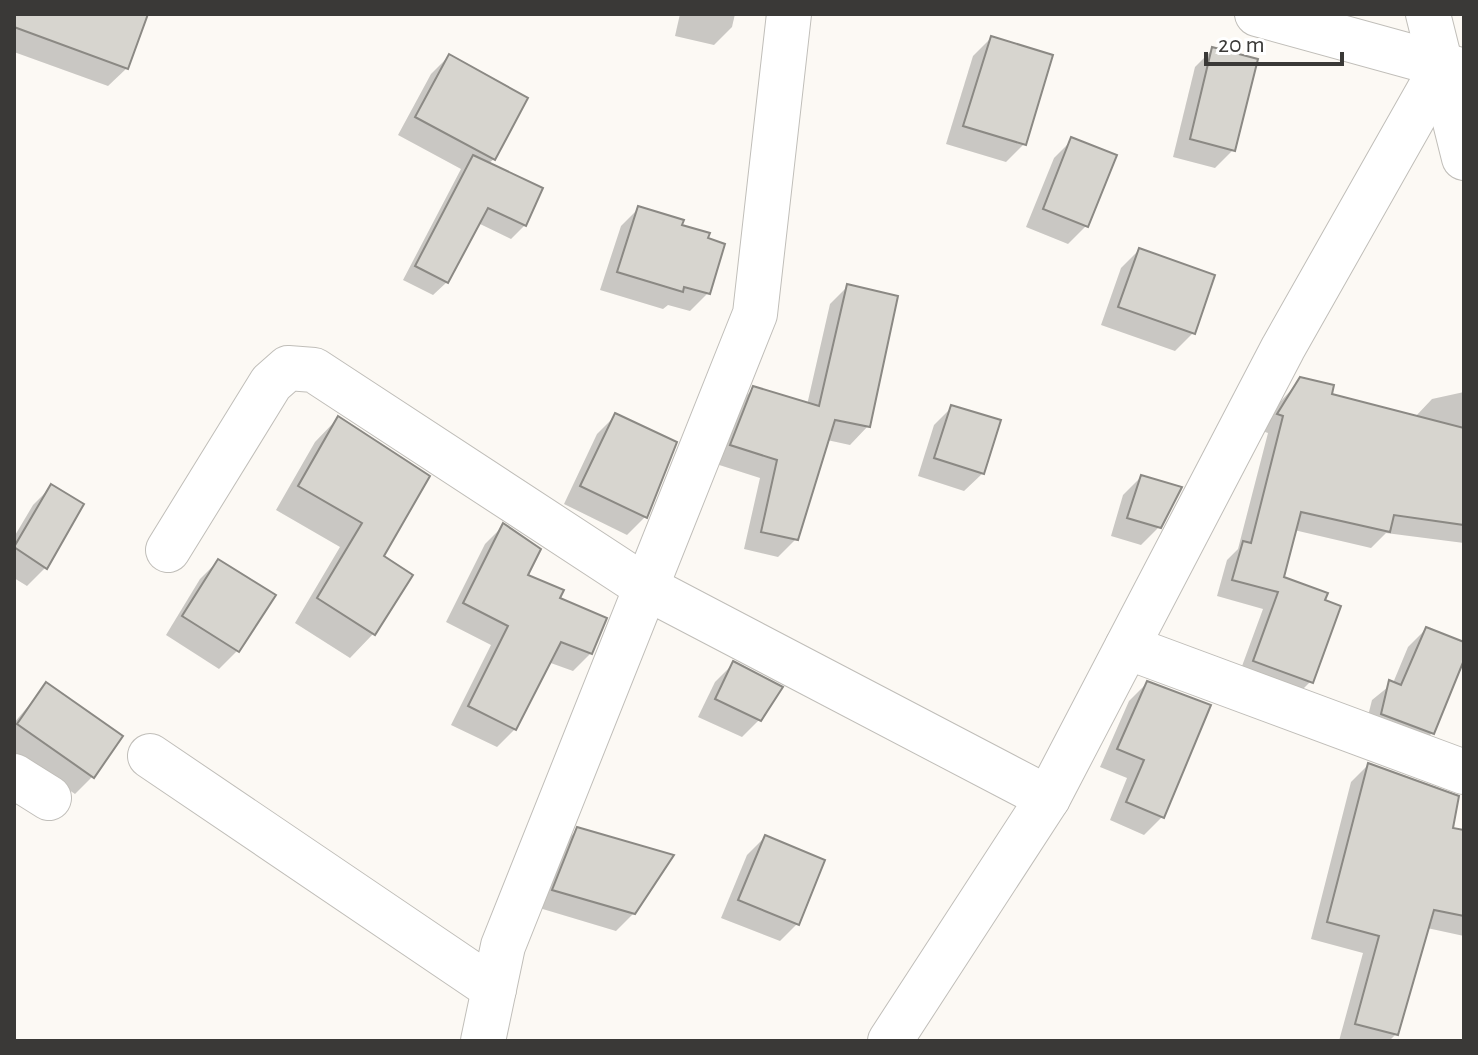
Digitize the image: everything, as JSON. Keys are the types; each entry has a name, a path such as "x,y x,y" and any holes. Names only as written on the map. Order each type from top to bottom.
{"street":[{"path":"483,1041 503,946 755,314 789,14"},
{"path":"1257,14 1453,69"},
{"path":"1428,14 1453,69 1464,158"},
{"path":"890,1041 1048,798 1283,348 1453,69"},
{"path":"168,550 271,383 280,372 299,366 314,370 338,383 497,493 647,588 1048,798"},
{"path":"1127,647 1464,772"},
{"path":"150,756 494,989"}],"building":[{"path":"14,14 148,14 128,69 14,27"},
{"path":"991,36 1053,55 1026,145 963,126"},
{"path":"1212,47 1258,59 1235,151 1190,139"},
{"path":"449,54 528,98 495,160 415,117"},
{"path":"1071,137 1117,155 1088,227 1043,209"},
{"path":"473,155 543,188 526,226 488,208 448,283 415,266"},
{"path":"638,206 684,220 682,225 710,233 708,238 725,244 710,294 684,287 683,292 617,272"},
{"path":"1139,248 1215,275 1195,334 1118,307"},
{"path":"847,284 898,296 870,427 835,420 798,540 761,532 777,460 730,445 753,386 819,406"},
{"path":"1300,377 1334,385 1332,394 1464,428 1464,525 1394,515 1390,532 1301,512 1284,577 1328,593 1325,600 1341,606 1313,683 1253,661 1278,592 1232,580 1243,541 1251,543 1283,416 1277,414"},
{"path":"951,405 1001,420 984,474 934,458"},
{"path":"615,413 677,442 647,518 580,486"},
{"path":"338,416 430,476 384,556 413,575 375,635 317,598 362,523 298,486"},
{"path":"1141,475 1182,487 1161,528 1127,518"},
{"path":"51,484 84,504 47,569 14,547"},
{"path":"503,523 541,549 528,575 564,590 560,598 607,618 592,654 561,642 516,730 468,706 508,626 463,603"},
{"path":"218,559 276,595 239,652 182,616"},
{"path":"1426,627 1464,642 1464,660 1434,734 1381,714 1389,680 1401,685"},
{"path":"733,661 783,687 761,721 715,699"},
{"path":"1147,681 1211,705 1164,818 1126,802 1144,760 1117,749"},
{"path":"46,682 123,736 94,778 17,724"},
{"path":"1368,763 1459,796 1453,828 1464,830 1464,916 1434,910 1398,1035 1355,1024 1379,936 1327,922"},
{"path":"577,827 674,855 635,914 552,890"},
{"path":"765,835 825,860 799,925 738,900"}]}
